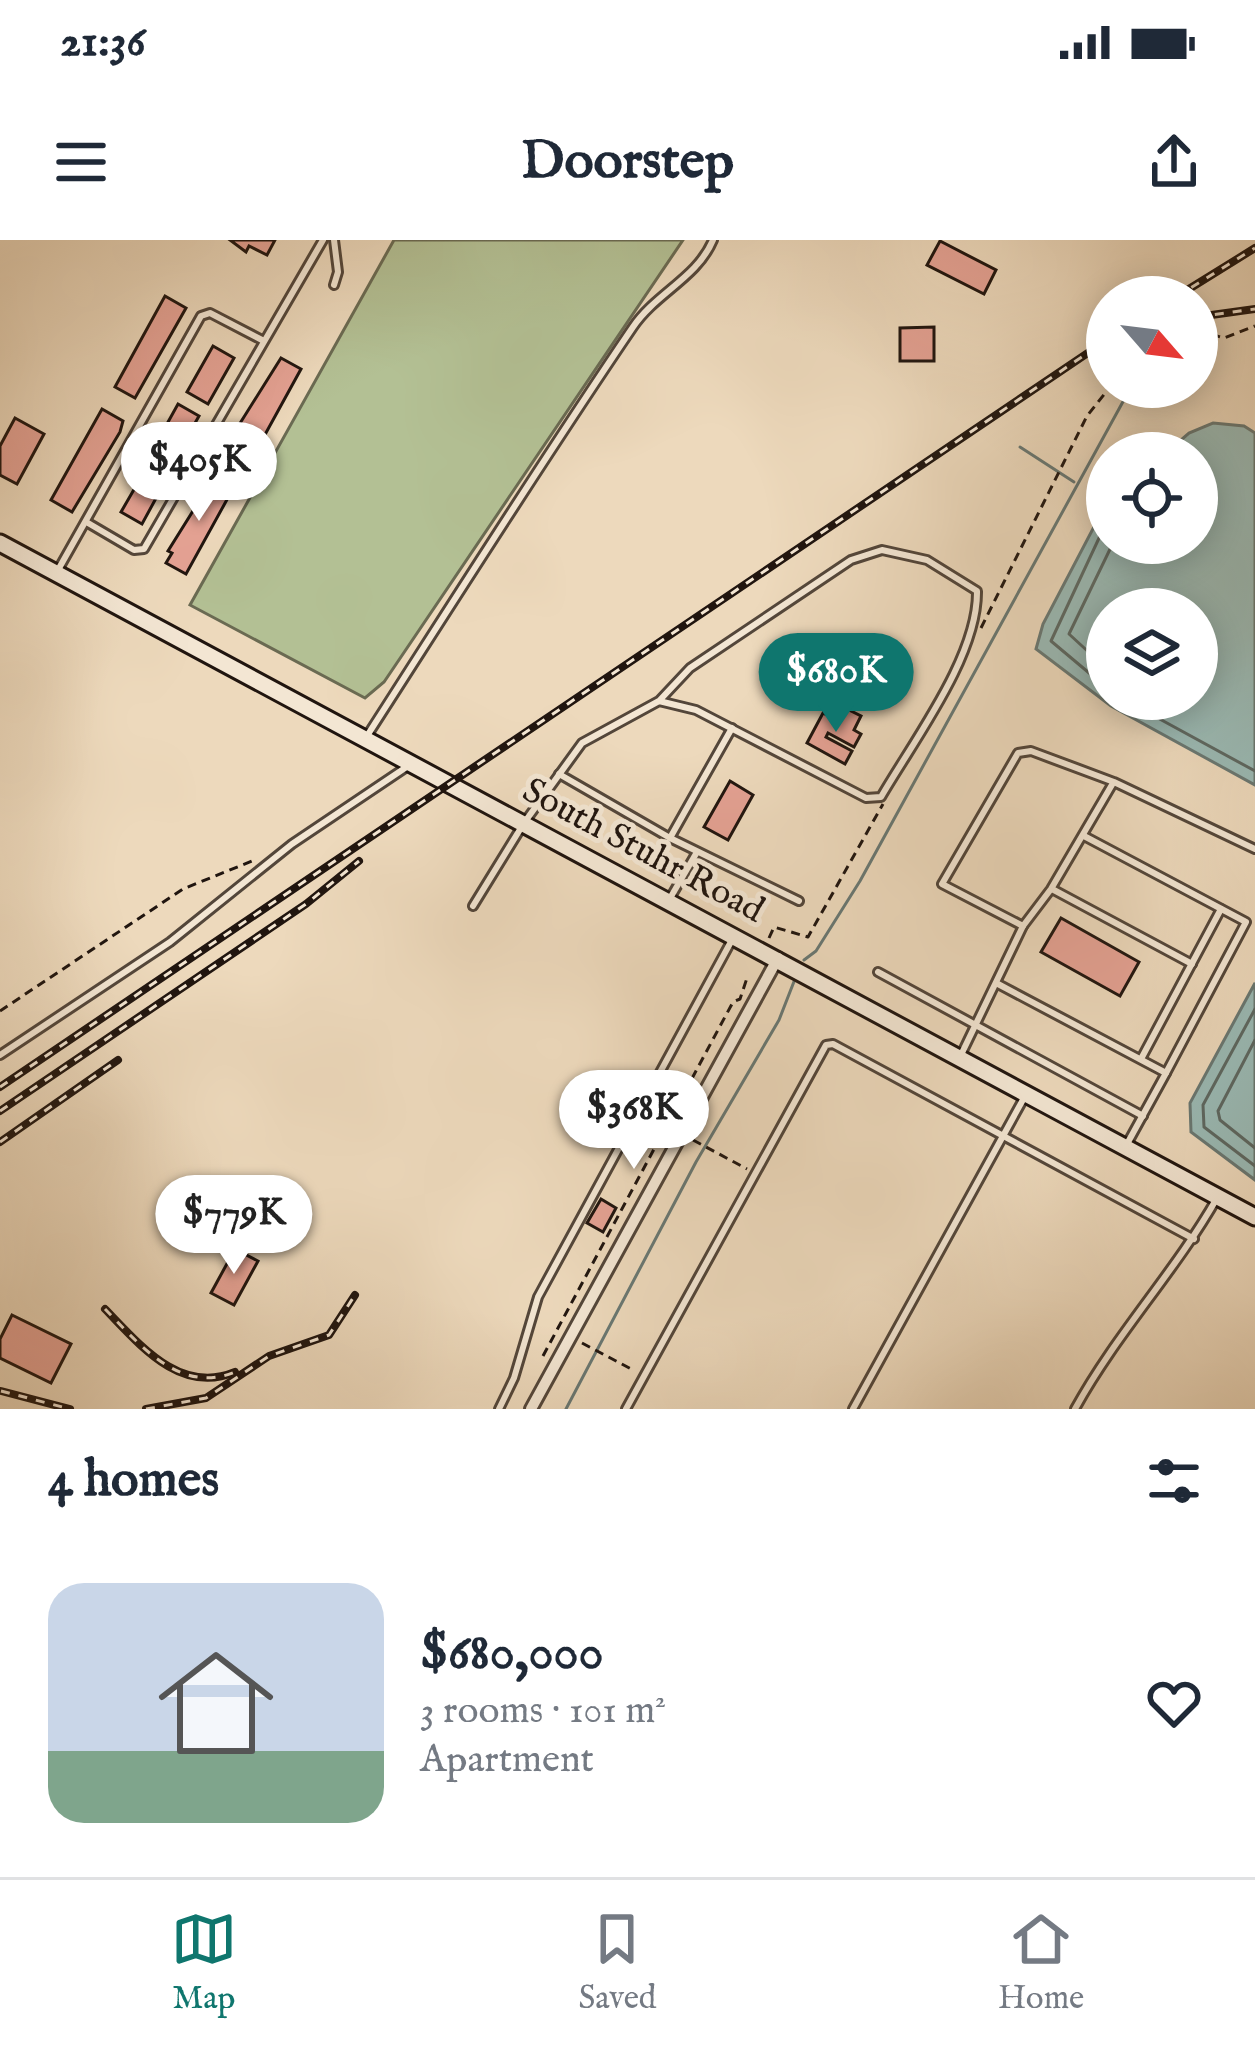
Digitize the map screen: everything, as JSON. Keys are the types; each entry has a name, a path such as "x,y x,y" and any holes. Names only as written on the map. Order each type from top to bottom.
{"main road":[{"name":"South Stuhr Road","path":"0,543 1255,1217"}],"street":[{"path":"531,1409 778,958"}],"lane":[{"path":"88,523 134,550 144,550 322,240"},
{"path":"334,240 338,272 334,285"},
{"path":"366,739 537,469 644,311 702,263 713,240"},
{"path":"56,573 201,316 210,314 263,340"},
{"path":"473,906 524,823 582,743 659,701 690,668 851,560 882,550 927,560 977,591 977,613 965,650 881,797 866,798 696,710 659,701"},
{"path":"670,838 732,728"},
{"path":"1023,926 942,884 1008,763 1018,753 1031,751 1114,782 1255,849"},
{"path":"0,1055 170,942 292,844 412,764"},
{"path":"559,774 670,838 800,901"},
{"path":"960,1057 1023,926 1051,889 1114,782"},
{"path":"1084,836 1221,909 1251,920 1125,1147"},
{"path":"669,900 697,852"},
{"path":"1051,889 1192,964"},
{"path":"1141,1059 1221,909"},
{"path":"499,1409 514,1378 538,1297 735,934"},
{"path":"878,972 1143,1115"},
{"path":"998,984 1166,1073"},
{"path":"626,1409 826,1045 833,1043 1194,1239"},
{"path":"853,1409 1027,1093"},
{"path":"1076,1409 1102,1359 1194,1239 1218,1196"}],"path":[{"path":"1218,336 1255,326"},
{"path":"1056,477 1093,408"},
{"path":"0,1012 183,890 292,844"},
{"path":"543,1356 651,1147 733,1002 740,999 748,975"},
{"path":"693,1140 747,1169"},
{"path":"581,1342 636,1372"}],"green space":[{"path":"394,240 683,240 384,682 365,698 190,605"}],"water":[{"path":"1213,423 1244,426 1255,433 1255,785 1137,720 1218,720 1218,588 1086,588 1086,687 1036,649 1043,624 1086,542 1086,564 1218,564 1218,432 1191,432"},
{"path":"1255,983 1255,1180 1191,1132 1190,1103"}],"building":[{"path":"230,240 275,240 267,255 249,246 246,252"},
{"path":"940,241 996,270 984,294 927,265"},
{"path":"165,296 186,308 135,398 115,387"},
{"path":"934,327 934,361 900,361 900,328"},
{"path":"213,346 234,358 208,404 187,392"},
{"path":"281,358 301,369 251,460 230,448 232,436"},
{"path":"178,404 199,416 173,462 152,451"},
{"path":"102,409 123,421 120,432 72,512 51,500"},
{"path":"15,418 44,434 17,484 0,475 0,446"},
{"path":"147,467 167,478 142,524 121,512"},
{"path":"216,474 235,485 186,574 166,563 172,553 168,551"},
{"path":"847,709 861,716 854,730 861,734 854,747 828,733 826,737 852,751 845,764 807,743 823,713 840,722"},
{"path":"730,781 753,795 728,840 704,827"},
{"path":"1061,918 1139,962 1120,996 1041,952"},
{"path":"601,1199 616,1208 603,1232 587,1223"},
{"path":"235,1249 258,1261 234,1305 211,1293"},
{"path":"12,1315 71,1344 51,1383 0,1358 0,1339"}],"waterway":[{"path":"804,960 816,951 860,881 1120,408"},
{"path":"1020,447 1074,482"},
{"path":"566,1409 696,1162 779,1020 795,979"}],"railway":[{"path":"1210,276 1255,248"},
{"path":"1218,314 1255,309"},
{"path":"0,1087 1086,354"},
{"path":"0,1111 306,904 359,861"},
{"path":"0,1142 118,1060"},
{"path":"146,1409 206,1398 269,1356 329,1335 355,1295"},
{"path":"105,1309 147,1351 179,1372 196,1377 235,1372"},
{"path":"1,1391 70,1409"}]}
